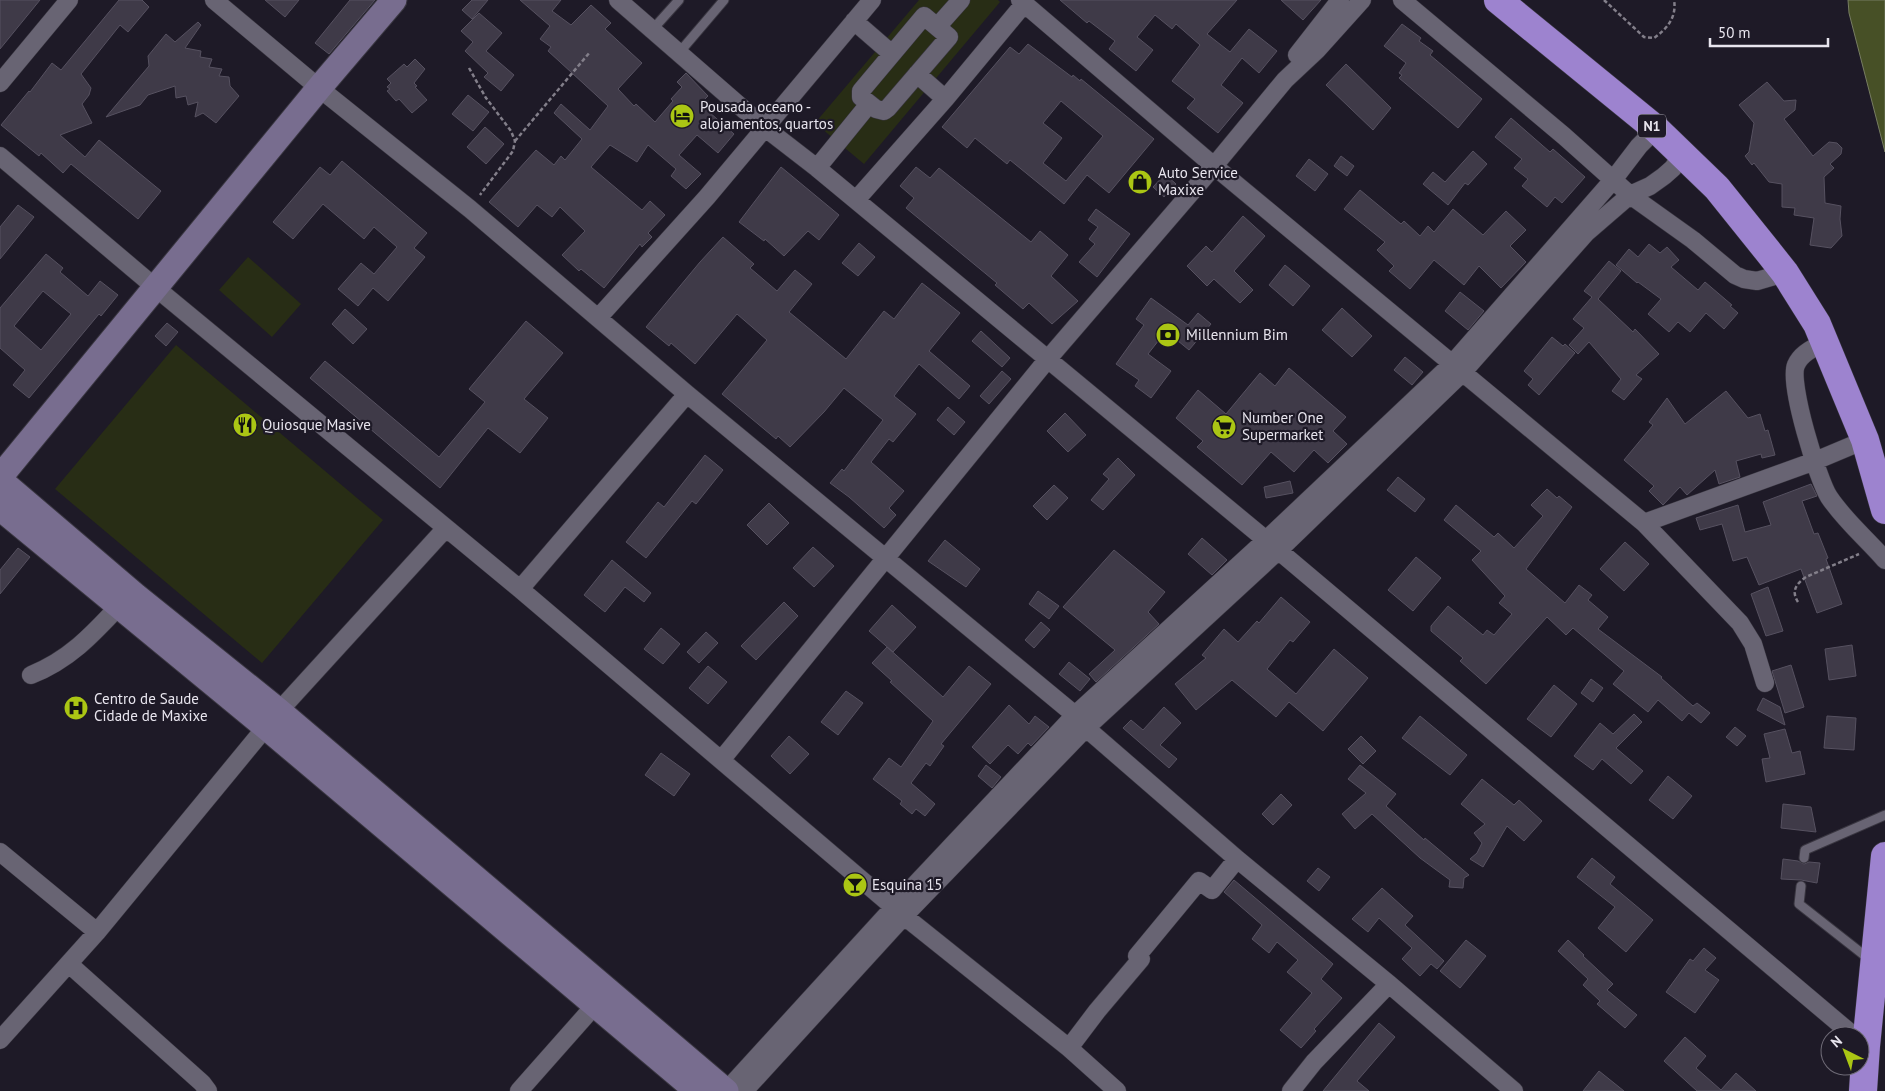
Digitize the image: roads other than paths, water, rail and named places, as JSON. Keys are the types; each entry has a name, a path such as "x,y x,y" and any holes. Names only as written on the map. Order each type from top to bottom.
{"highway":[{"name":"N1","path":"1498,0 1656,129 1717,188 1785,273 1817,324 1865,440 1885,510"},
{"path":"1863,1026 1874,963 1885,856"},
{"path":"1863,1076 1864,1091"}],"street":[{"path":"0,82 69,0"},
{"path":"214,0 318,88 470,209 687,394 1081,721 1237,859 1389,984 1514,1091"},
{"path":"394,0 318,88 0,478 136,596 273,720 346,796 596,1004 697,1091"},
{"path":"618,0 764,127 856,200 1272,545 1842,1026"},
{"path":"598,318 707,197 872,0"},
{"path":"938,27 962,0"},
{"path":"1285,80 1294,59 1340,0"},
{"path":"722,759 1047,360 1214,166 1285,80 1317,50 1362,0"},
{"path":"1402,0 1564,136 1630,195 1693,240 1734,275 1757,281 1785,273"},
{"path":"856,200 1022,2 1214,166 1644,524 1740,623 1753,644 1765,683"},
{"path":"924,16 949,37 884,111 876,109 869,104 860,93 892,54 924,16"},
{"path":"854,21 892,54"},
{"path":"917,74 944,97"},
{"path":"817,168 869,104"},
{"path":"1457,369 1639,146 1656,129"},
{"path":"0,508 120,605 273,720 726,1091 1081,721 1272,545 1457,369 1586,233 1630,195 1650,186 1674,168 1682,154"},
{"path":"0,156 156,288 520,589 899,911 1069,1048 1117,1091"},
{"path":"1825,343 1804,353 1796,365 1793,374 1797,400 1815,461 1828,495 1842,516 1880,554"},
{"path":"520,589 687,394"},
{"path":"1644,524 1815,461 1865,440"},
{"path":"0,1040 97,932 273,720 446,528"},
{"path":"31,675 51,667 71,653 97,630 120,605"},
{"path":"0,852 97,932"},
{"path":"1069,1048 1096,1011 1141,959 1137,956 1199,881 1212,890 1237,859"},
{"path":"744,1091 899,911"},
{"path":"69,964 202,1083 208,1091"},
{"path":"1291,1091 1314,1062 1389,984"},
{"path":"519,1091 596,1004"}],"lane":[{"path":"653,29 678,0"},
{"path":"678,54 724,0"},
{"path":"1804,858 1805,850 1885,815"},
{"path":"1801,886 1799,904 1874,963"}],"place":[{"name":"Pousada oceano - alojamentos, quartos","path":"682,116"},
{"name":"Auto Service Maxixe","path":"1140,182"},
{"name":"Millennium Bim","path":"1168,335"},
{"name":"Quiosque Masive","path":"245,425"},
{"name":"Number One Supermarket","path":"1224,427"},
{"name":"Centro de Saude Cidade de Maxixe","path":"76,708"},
{"name":"Esquina 15","path":"855,885"}]}
